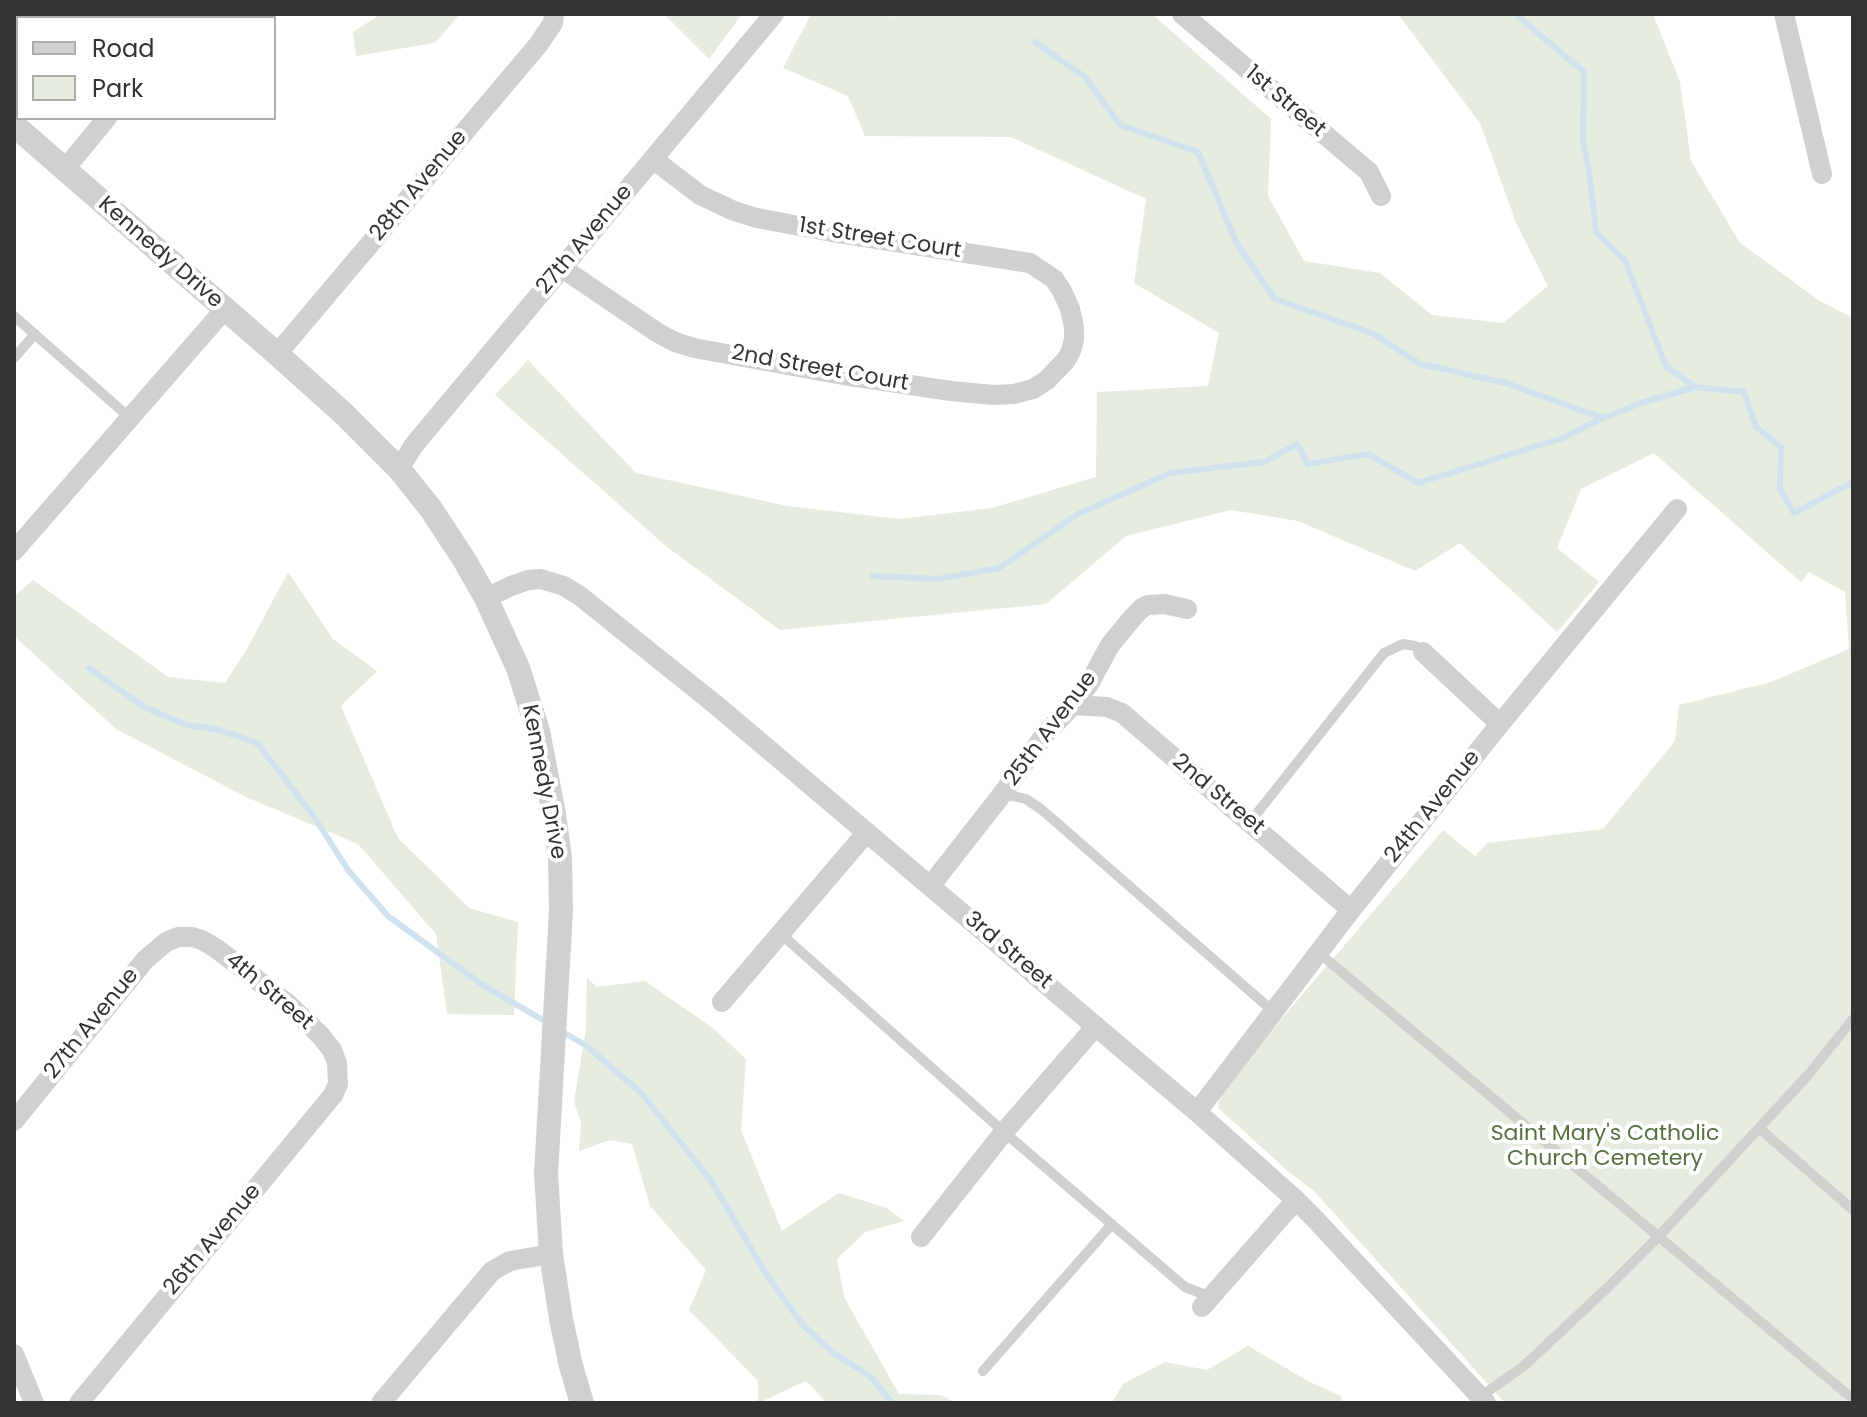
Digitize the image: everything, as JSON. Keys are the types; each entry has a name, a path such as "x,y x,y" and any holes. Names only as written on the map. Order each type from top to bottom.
{"street":[{"name":"28th Avenue","path":"277,354 538,45 553,23 554,14"},
{"name":"27th Avenue","path":"399,469 414,445 774,14"},
{"name":"1st Street","path":"1182,14 1369,172 1381,196"},
{"path":"1784,14 1822,174"},
{"path":"64,170 105,120"},
{"name":"Kennedy Drive","path":"18,137 64,170 277,354 399,469 431,509 465,561 518,668 538,731 560,858 561,910 546,1174 551,1254 563,1331 582,1403"},
{"name":"1st Street Court","path":"653,159 700,195 757,218 1030,263 1054,279 1062,291 1070,309 1074,340"},
{"name":"2nd Street Court","path":"562,268 658,333 694,348 951,391 994,395 1033,389 1057,370 1071,351 1074,340"},
{"path":"14,551 225,309"},
{"name":"24th Avenue","path":"1197,1112 1351,910 1677,509"},
{"name":"3rd Street","path":"486,598 528,580 541,579 564,586 716,705 1197,1112 1296,1200 1483,1400"},
{"name":"25th Avenue","path":"931,885 1046,733 1089,684 1110,645 1142,608 1164,604 1187,609"},
{"path":"1423,652 1500,724"},
{"name":"2nd Street","path":"1073,705 1107,707 1122,713 1351,910"},
{"path":"722,1002 867,832"},
{"name":"27th Avenue","path":"14,1121 145,960 166,942 178,937"},
{"name":"4th Street","path":"178,937 202,940 217,949 288,1004 332,1050 338,1073"},
{"path":"921,1237 1004,1132 1096,1026"},
{"name":"26th Avenue","path":"79,1403 333,1095 338,1084 338,1073"},
{"path":"1206,1302 1296,1200"},
{"path":"381,1403 492,1271 510,1261 551,1254"},
{"path":"14,1354 34,1403"}],"lane":[{"path":"14,316 130,418"},
{"path":"14,358 35,334"},
{"path":"1250,822 1384,653 1403,644 1415,646 1423,652"},
{"path":"1000,797 1026,799 1041,809 1267,1006 1276,1010"},
{"path":"781,934 1004,1132 1206,1302"},
{"path":"1319,953 1853,1399"},
{"path":"1483,1400 1545,1347 1659,1236 1809,1074 1853,1019"},
{"path":"1759,1128 1853,1210"},
{"path":"983,1371 1112,1224"}],"green space":[{"path":"381,14 460,14 435,43 356,56 353,32"},
{"path":"664,14 742,14 709,59"},
{"name":"Saint Mary's Catholic Church Cemetery","path":"811,14 885,14 894,17 897,14 1152,14 1271,119 1268,196 1304,261 1380,273 1432,315 1503,323 1548,286 1517,225 1480,123 1398,14 1653,14 1680,82 1691,161 1740,243 1820,301 1853,318 1853,1403 1505,1403 1315,1192 1218,1108 1236,1072 1443,830 1475,856 1487,843 1603,829 1675,741 1679,705 1771,682 1849,649 1845,592 1809,572 1801,582 1654,453 1581,489 1557,548 1599,582 1557,632 1460,543 1415,571 1298,521 1231,510 1126,536 1046,604 780,630 667,547 495,395 528,360 636,473 787,506 899,519 992,508 1096,477 1097,392 1208,386 1219,333 1134,283 1146,199 1011,137 865,136 848,96 783,68"},
{"path":"288,572 333,639 377,671 341,706 398,838 469,908 518,922 514,1015 447,1014 436,934 358,844 246,797 116,729 14,636 14,596 33,580 168,677 225,683"},
{"path":"587,978 597,987 645,981 714,1029 746,1059 741,1130 782,1231 839,1193 887,1208 904,1221 865,1232 837,1259 844,1297 899,1394 941,1395 956,1403 827,1403 806,1381 758,1403 758,1381 689,1310 706,1270 650,1206 632,1144 610,1140 579,1151 581,1122 574,1102 586,1029"},
{"path":"1248,1346 1341,1396 1343,1403 1112,1403 1123,1384 1165,1362 1207,1370"}],"waterway":[{"path":"1517,14 1584,72 1583,141 1596,232 1625,261 1666,366 1695,387 1744,392 1756,427 1781,447 1780,489 1794,513 1853,482"},
{"path":"1035,42 1085,77 1120,125 1198,152 1237,244 1275,299 1374,334 1420,364 1506,383 1602,418"},
{"path":"873,576 938,579 999,568 1078,514 1170,473 1264,462 1297,444 1308,464 1368,454 1418,483 1563,438 1641,403 1695,387"},
{"path":"89,668 144,707 187,725 219,730 257,743 313,815 348,870 388,916 481,984 548,1023"},
{"path":"561,1031 587,1046 642,1094 712,1182 766,1274 803,1325 832,1352 870,1376 892,1403"}]}
